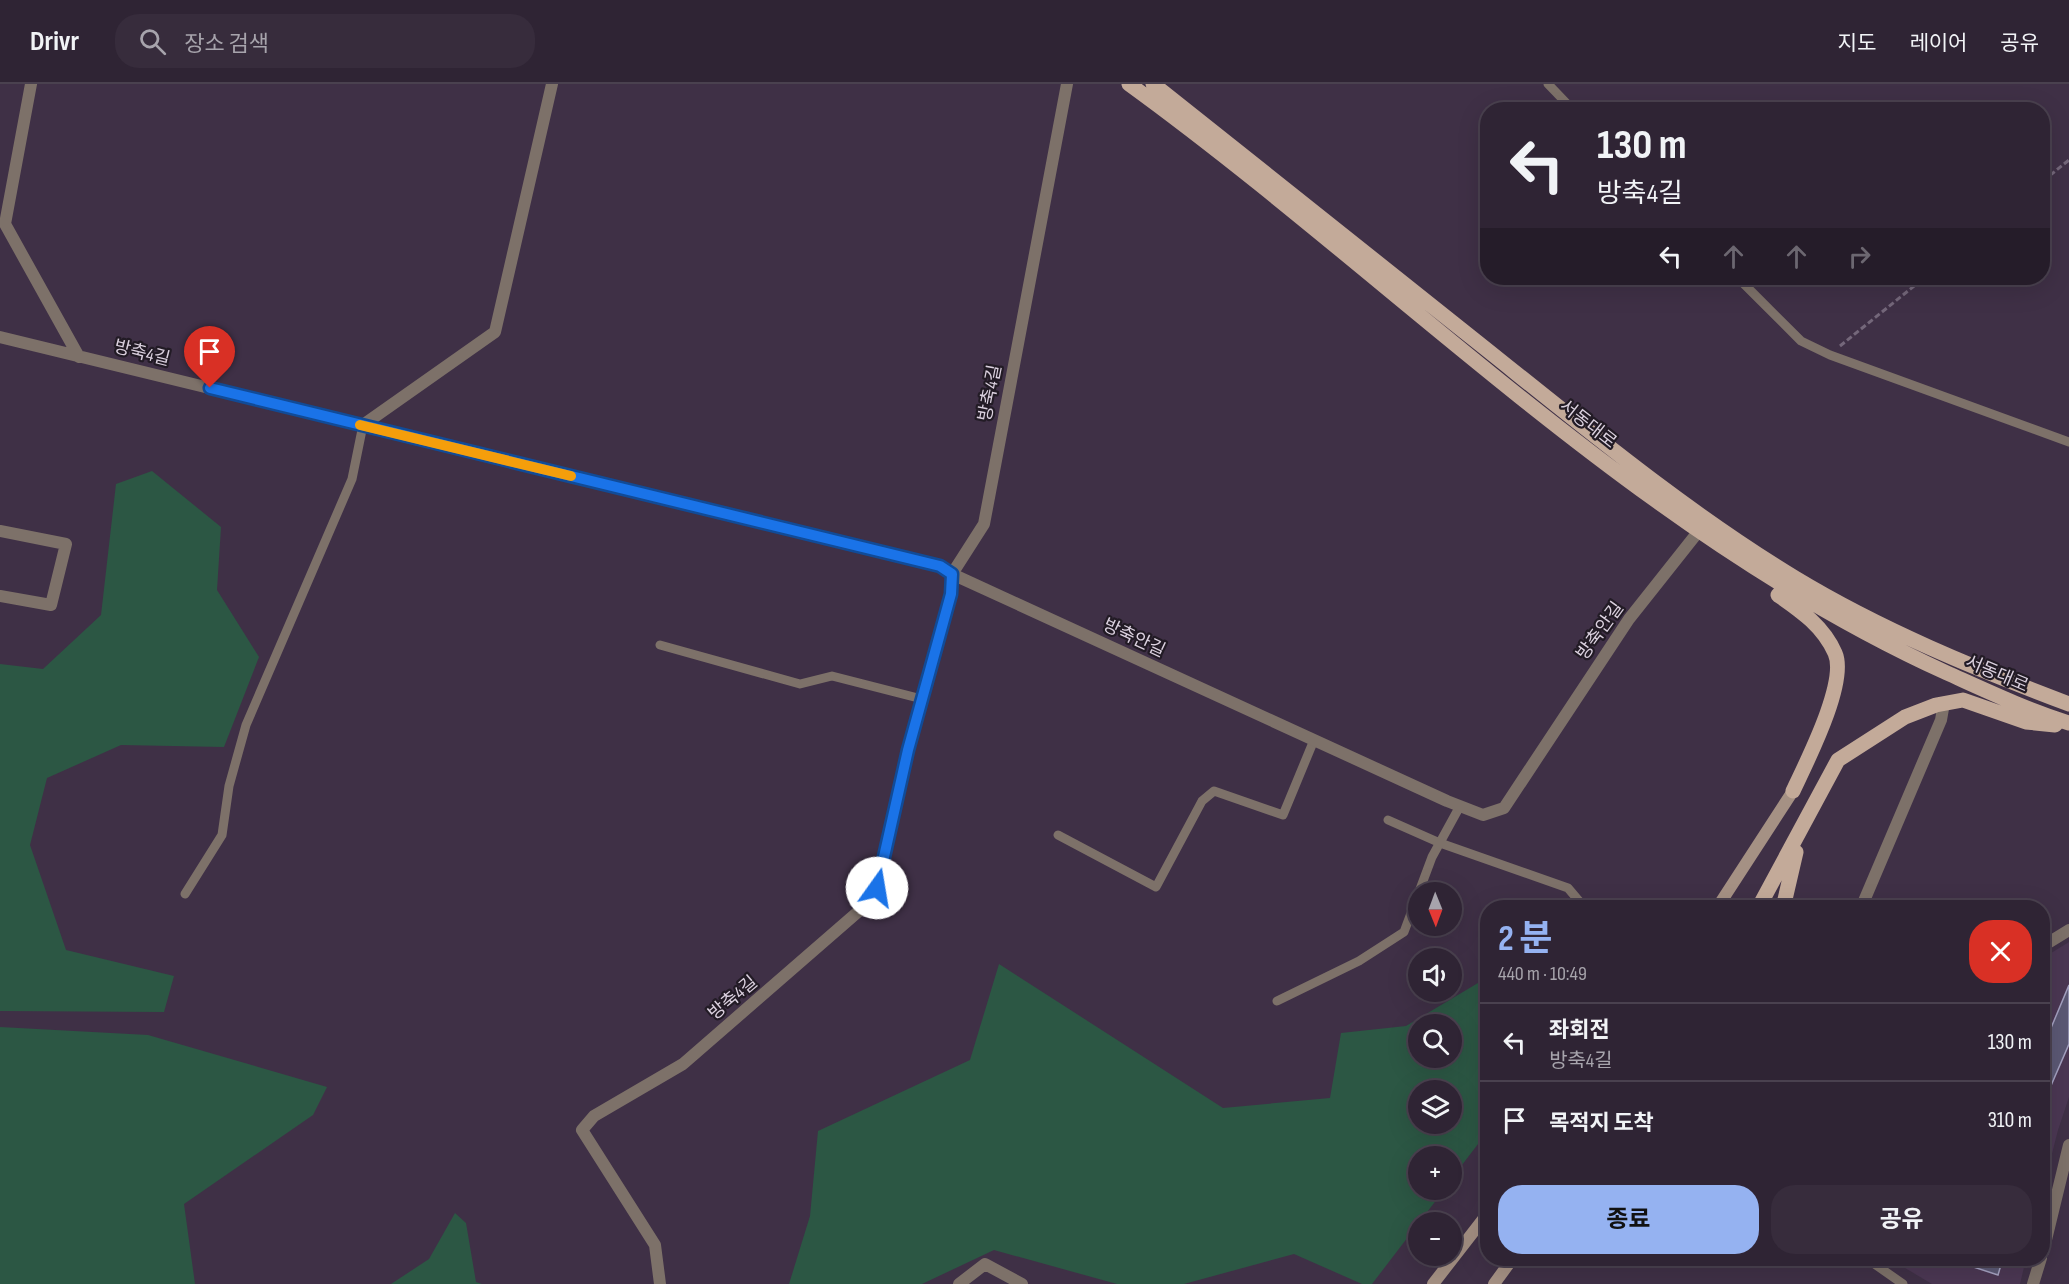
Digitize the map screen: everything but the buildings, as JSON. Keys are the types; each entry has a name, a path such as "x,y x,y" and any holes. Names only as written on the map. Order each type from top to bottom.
{"main road":[{"name":"서동대로","path":"1129,84 1312,226 1570,435 1698,532 1792,593 1878,640 1989,693 2069,725"},
{"name":"서동대로","path":"1153,84 1595,436 1711,525 1797,579 1858,613 1949,655 2069,704"},
{"path":"1719,545 1734,563 1813,620 1836,655 1834,692 1816,742 1793,791"},
{"path":"1763,900 1838,760 1905,717 1944,703 1963,700 2026,722 2069,725"},
{"path":"1785,900 1799,835"}],"street":[{"path":"31,84 4,224 79,357"},
{"path":"363,425 495,332 552,84"},
{"name":"방축4길","path":"660,1284 654,1245 582,1130 594,1116 683,1064 867,904 877,888 922,699 951,594 952,574 984,524 1067,84"},
{"name":"방축4길","path":"0,337 940,566"},
{"path":"0,531 66,544 51,605 0,596"},
{"name":"방축안길","path":"940,566 952,574 1483,815 1504,808 1629,619 1698,532"},
{"path":"1865,900 1941,720 1944,703"},
{"path":"1722,900 1793,791"},
{"path":"2050,942 2069,930"},
{"path":"2050,1223 2069,1145"},
{"path":"1433,1284 1480,1223"},
{"path":"959,1284 985,1264 1022,1284"},
{"path":"1494,1284 1507,1266"},
{"path":"2033,1284 2039,1266"}],"lane":[{"path":"1548,84 1565,102"},
{"path":"1745,285 1801,341 1830,355 2069,442"},
{"path":"186,894 222,835 229,786 246,725 352,479 363,425"},
{"path":"660,645 800,684 832,676 922,699"},
{"path":"1058,835 1155,887 1202,801 1214,791 1283,815 1314,740"},
{"path":"1277,1000 1359,961 1404,933 1432,857 1460,806"},
{"path":"1388,820 1440,843 1568,888 1577,900"},
{"path":"1877,1266 1903,1284"}],"path":[{"path":"2050,175 2069,160"},
{"path":"1830,355 1915,285"}],"shaded area":[{"path":"2069,942 2069,1097 2050,1161 2050,954"},
{"path":"1902,1266 2024,1266 2020,1284 1932,1284"}],"green space":[{"path":"152,471 221,527 217,590 259,657 224,747 121,745 47,778 30,845 66,950 174,976 164,1012 0,1011 0,664 43,669 101,615 116,484"},
{"path":"999,964 1223,1108 1330,1098 1341,1033 1408,1025 1408,1068 1462,1068 1462,1014 1426,1014 1446,1002 1462,1002 1462,993 1480,982 1480,1141 1462,1165 1462,1146 1408,1146 1408,1200 1436,1200 1427,1212 1408,1212 1408,1237 1372,1284 1362,1284 1294,1254 1184,1284 1117,1284 994,1250 922,1284 789,1284 810,1216 818,1131 970,1060"},
{"path":"0,1027 148,1035 327,1087 313,1115 184,1204 195,1284 0,1284"},
{"path":"455,1213 466,1223 476,1282 482,1284 391,1284 429,1259"}],"slow traffic":[{"path":"360,425 571,476"}],"route":[{"path":"210,388 940,566 952,574 951,594 908,750 877,888"}]}
